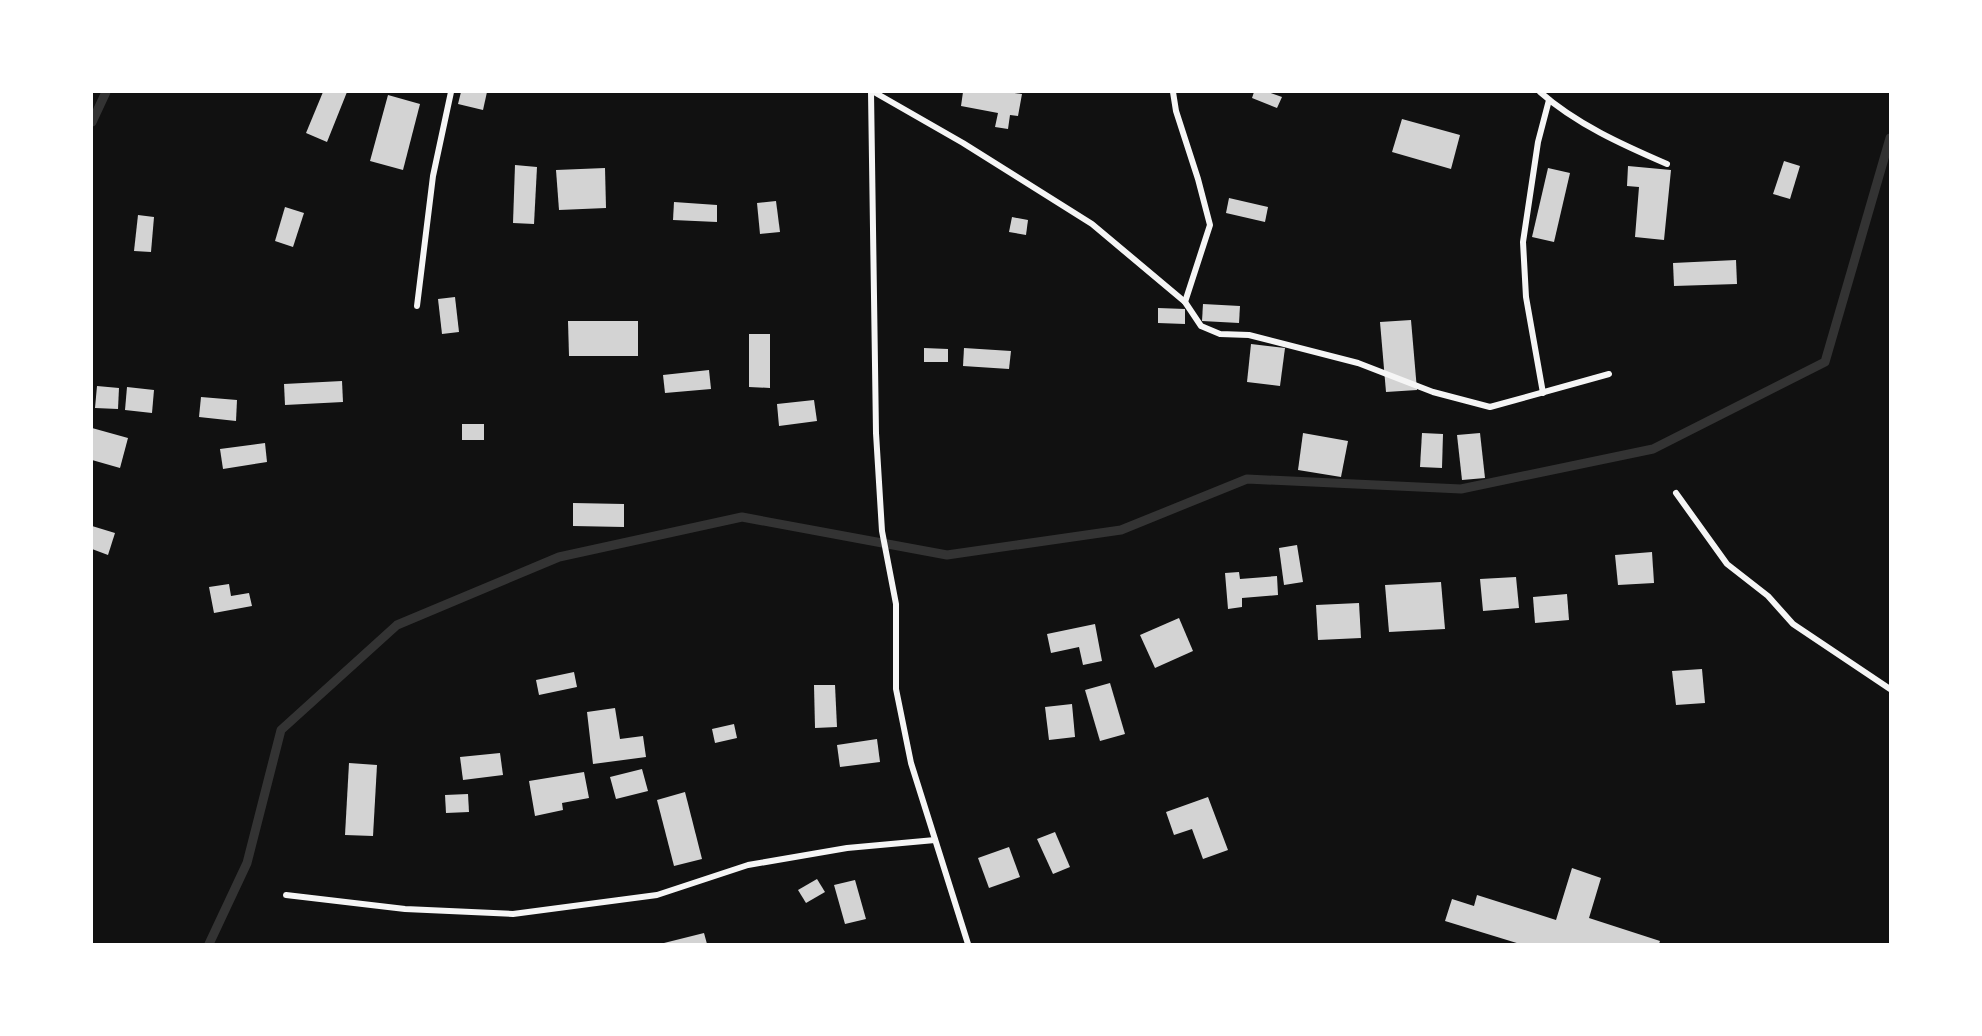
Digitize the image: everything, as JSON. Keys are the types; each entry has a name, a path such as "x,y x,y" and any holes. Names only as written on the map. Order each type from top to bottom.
{"street":[{"path":"417,306 433,176 451,92"},
{"path":"873,92 963,143 1092,224 1185,302 1201,326 1220,334 1249,335 1358,363 1433,392 1490,407 1609,374"},
{"path":"873,92 876,410 882,531 896,604 896,689 911,763 968,945"},
{"path":"1173,92 1176,111 1210,225 1185,302"},
{"path":"1540,92 1609,139 1667,164"},
{"path":"1543,393 1526,297 1523,242 1538,142 1549,100"},
{"path":"1676,493 1727,564 1768,596 1793,624 1890,689"},
{"path":"286,895 405,909 513,914 657,896 748,865 847,848 935,840"}],"building":[{"path":"323,92 347,92 327,142 306,133"},
{"path":"461,92 487,92 483,110 458,104"},
{"path":"963,92 1022,94 1018,116 1010,115 1008,129 995,127 998,113 961,106"},
{"path":"1254,92 1268,92 1282,97 1277,108 1252,98"},
{"path":"388,95 420,104 403,170 370,161"},
{"path":"1402,119 1460,135 1451,169 1392,152"},
{"path":"1784,161 1800,166 1790,199 1773,194"},
{"path":"515,165 537,167 534,224 513,223"},
{"path":"1628,166 1671,170 1664,240 1635,237 1639,187 1627,186"},
{"path":"605,168 606,208 559,210 556,170"},
{"path":"1548,168 1570,173 1554,242 1532,237"},
{"path":"1229,198 1268,207 1265,222 1226,213"},
{"path":"776,201 780,232 760,234 757,203"},
{"path":"674,202 717,205 717,222 673,220"},
{"path":"285,207 304,213 293,247 275,241"},
{"path":"138,215 154,217 151,252 134,251"},
{"path":"1012,217 1028,220 1026,235 1009,232"},
{"path":"1736,260 1737,284 1674,286 1673,263"},
{"path":"455,297 459,332 442,334 438,299"},
{"path":"1203,304 1240,306 1239,323 1202,321"},
{"path":"1158,308 1185,309 1185,324 1158,323"},
{"path":"1411,320 1417,390 1386,392 1380,322"},
{"path":"568,321 638,321 638,356 569,356"},
{"path":"749,334 770,334 770,388 749,387"},
{"path":"1251,344 1285,348 1280,386 1247,382"},
{"path":"924,348 948,349 948,362 924,362"},
{"path":"964,348 1011,351 1009,369 963,366"},
{"path":"709,370 711,389 665,393 663,375"},
{"path":"342,381 343,402 285,405 284,384"},
{"path":"97,386 119,388 118,409 95,408"},
{"path":"127,387 154,390 152,413 125,410"},
{"path":"201,397 237,400 236,421 199,417"},
{"path":"814,400 817,421 779,426 777,404"},
{"path":"462,424 484,424 484,440 462,440"},
{"path":"92,428 128,438 120,468 92,460"},
{"path":"1303,433 1348,441 1341,477 1298,470"},
{"path":"1422,433 1443,434 1442,468 1420,467"},
{"path":"1480,433 1485,478 1462,480 1457,435"},
{"path":"265,443 267,462 223,469 220,449"},
{"path":"573,503 624,504 624,527 573,526"},
{"path":"92,526 115,533 108,555 92,549"},
{"path":"1297,545 1303,582 1284,585 1279,548"},
{"path":"1652,552 1654,583 1618,585 1615,555"},
{"path":"1239,572 1240,579 1277,576 1278,595 1242,598 1242,607 1228,609 1225,573"},
{"path":"1516,577 1519,608 1483,611 1480,579"},
{"path":"1441,582 1445,629 1389,632 1385,585"},
{"path":"229,584 231,596 249,593 252,606 214,613 209,587"},
{"path":"1567,594 1569,620 1535,623 1533,597"},
{"path":"1359,603 1361,638 1318,640 1316,605"},
{"path":"1179,618 1193,651 1155,668 1140,635"},
{"path":"1095,624 1102,661 1083,665 1079,647 1051,653 1047,634"},
{"path":"1702,669 1705,703 1676,705 1672,671"},
{"path":"574,672 577,687 539,695 536,680"},
{"path":"1110,683 1125,734 1100,741 1085,690"},
{"path":"814,685 835,685 837,727 815,728"},
{"path":"1072,704 1075,737 1049,740 1045,707"},
{"path":"615,708 620,739 643,736 646,757 593,764 587,712"},
{"path":"734,724 737,738 715,743 712,729"},
{"path":"877,739 880,762 840,767 837,745"},
{"path":"500,753 503,775 463,780 460,757"},
{"path":"349,763 377,765 373,836 345,835"},
{"path":"642,769 648,791 616,799 610,777"},
{"path":"584,772 589,798 562,803 563,810 535,816 529,781"},
{"path":"685,792 702,859 674,866 657,800"},
{"path":"468,794 469,812 446,813 445,795"},
{"path":"1208,797 1228,850 1203,859 1192,829 1174,835 1166,812"},
{"path":"1055,832 1070,867 1053,874 1037,839"},
{"path":"1009,847 1020,877 989,888 978,858"},
{"path":"1572,868 1601,878 1589,918 1660,941 1659,944 1520,944 1445,921 1452,899 1474,906 1477,895 1556,920"},
{"path":"817,879 825,892 806,903 798,890"},
{"path":"855,880 866,919 845,924 834,885"},
{"path":"704,933 707,944 660,944"}],"waterway":[{"path":"92,122 106,92"},
{"path":"209,944 247,863 281,730 397,625 559,557 742,517 947,555 1121,530 1247,479 1461,489 1653,449 1825,362 1890,138"}]}
